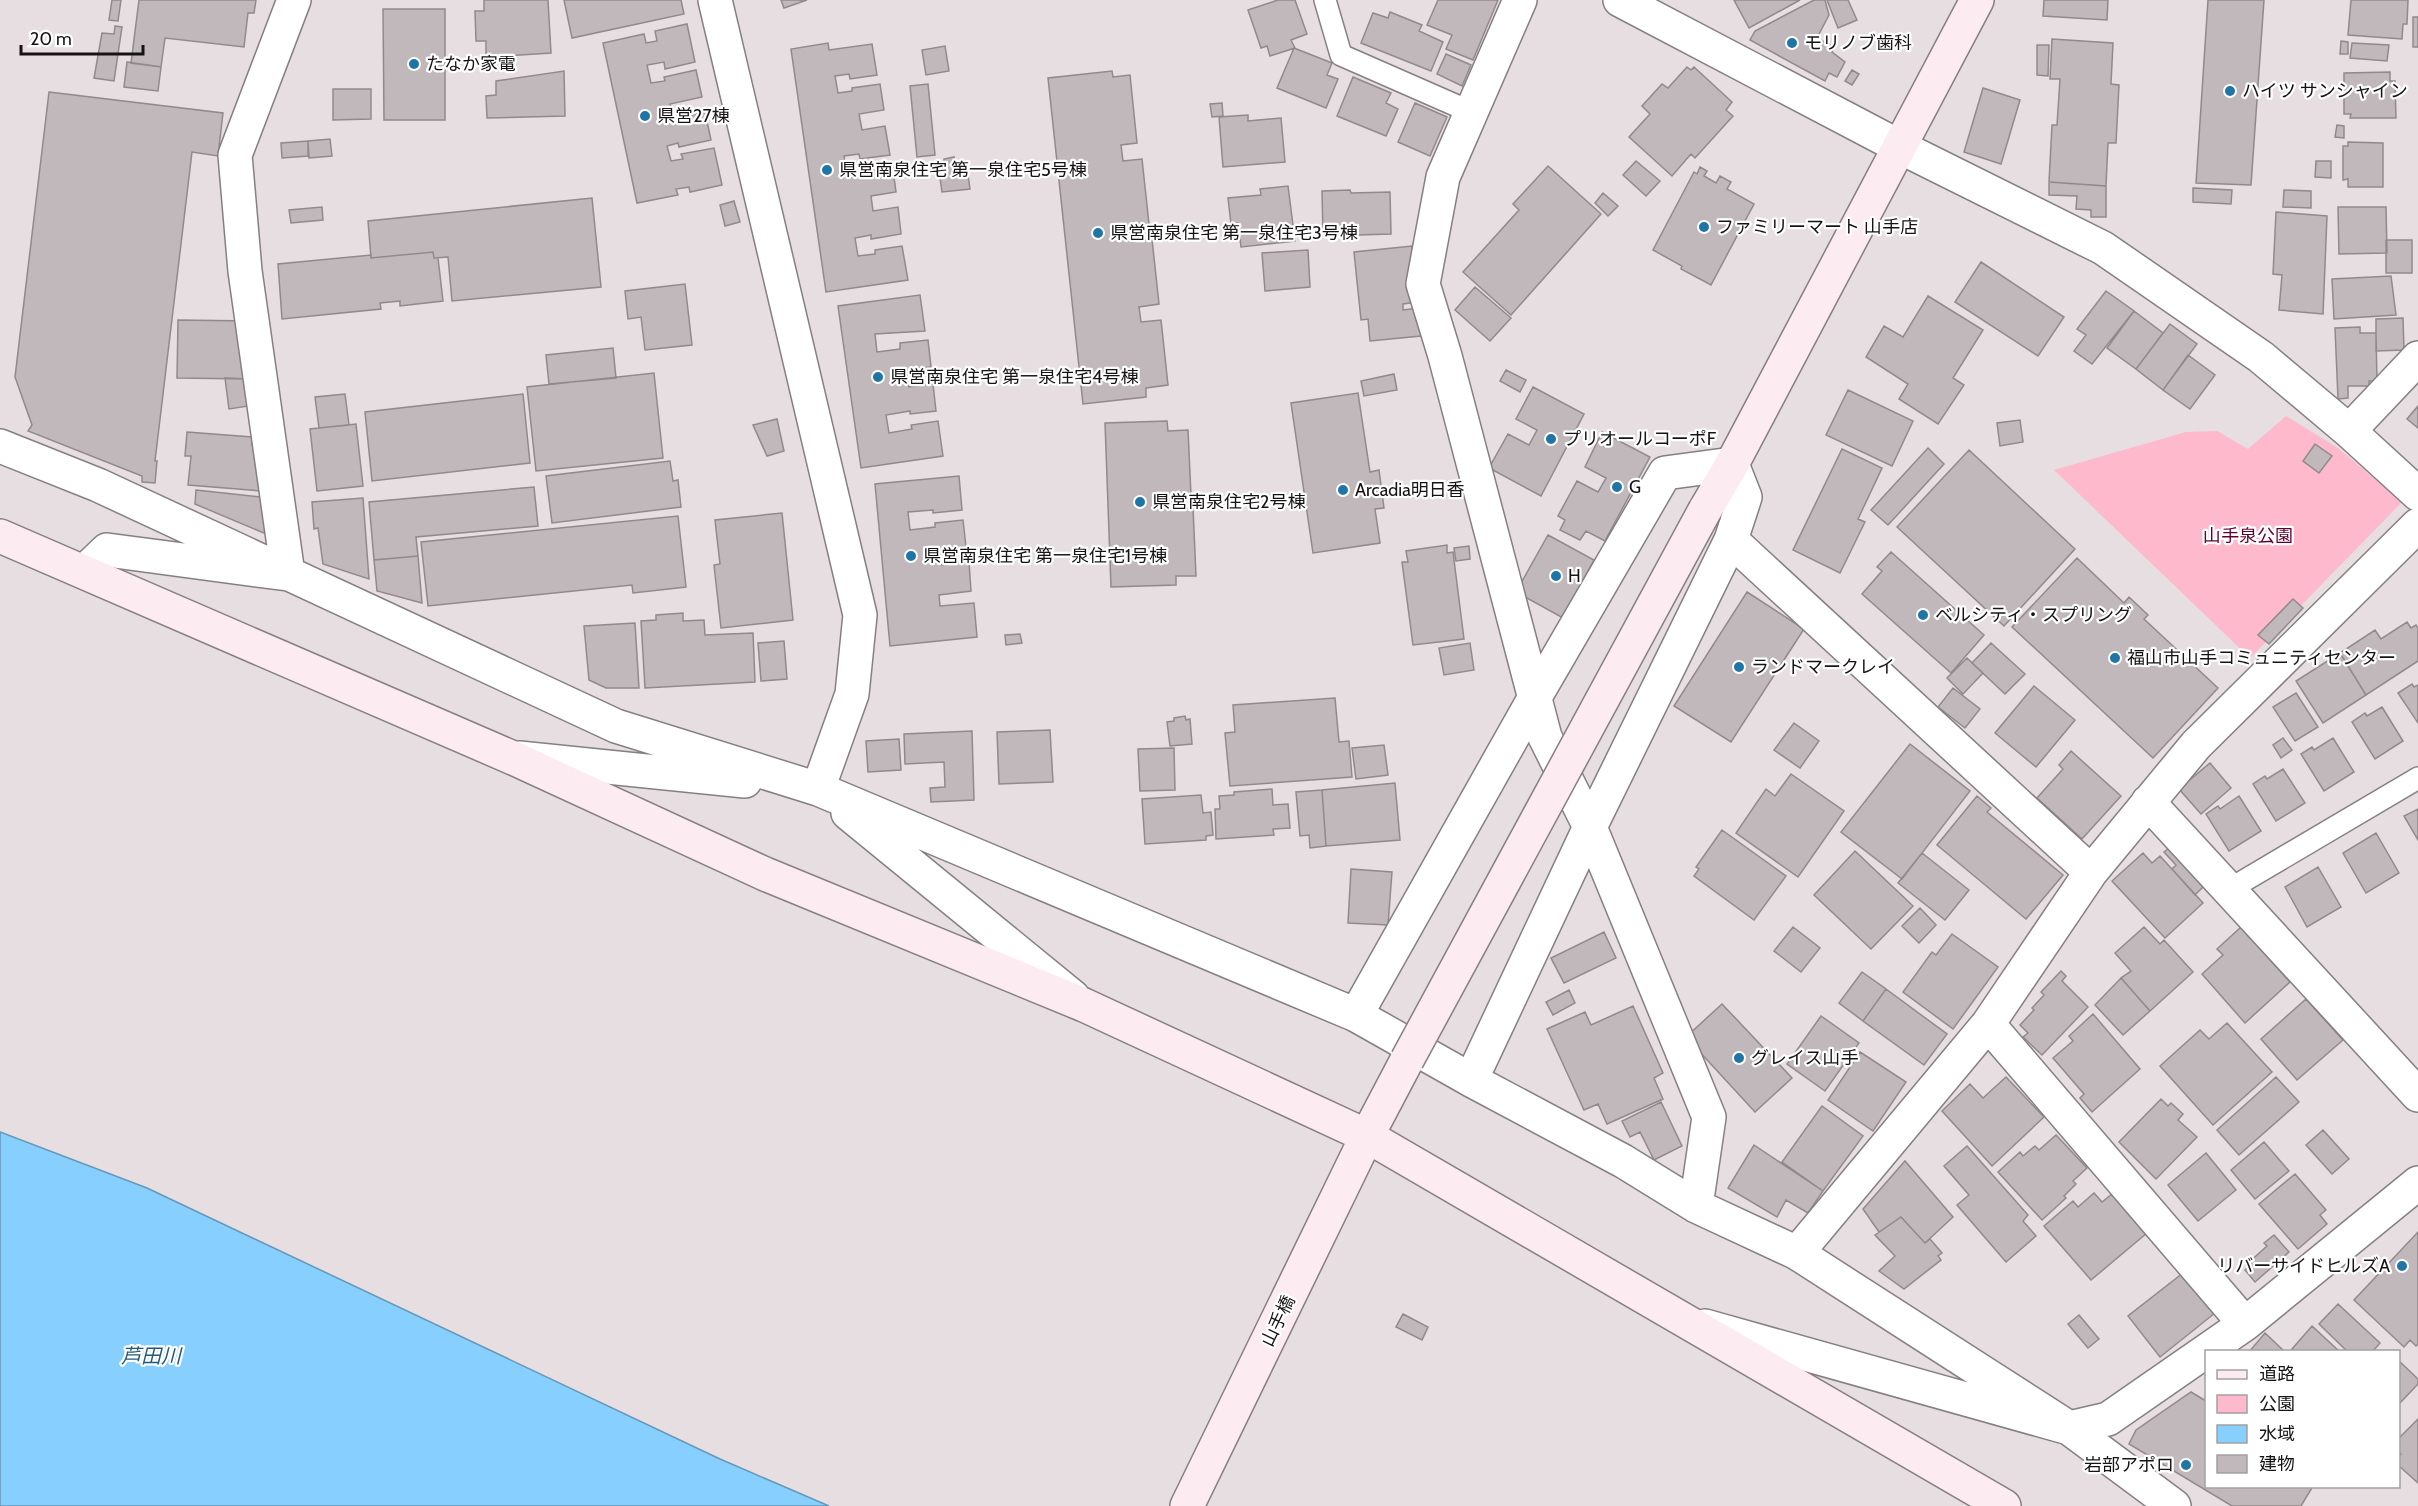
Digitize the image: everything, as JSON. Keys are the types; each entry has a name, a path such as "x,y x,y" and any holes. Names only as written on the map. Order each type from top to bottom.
{"street":[{"path":"288,574 245,271 235,155 294,0"},
{"path":"715,0 860,615 852,694 818,789"},
{"path":"1520,0 1443,177 1423,284 1446,356 1545,737 1590,827 1709,1117 1696,1206"},
{"path":"1620,0 1900,147 2103,248 2260,357 2349,431 2418,494"},
{"name":"山手橋","path":"1187,1506 1407,1060 1732,464 1977,0"},
{"path":"2349,431 2418,358"},
{"path":"0,446 98,485 616,726 818,789 1356,1015 1623,1161 1696,1206 1797,1253 2069,1428 2174,1506"},
{"path":"1356,1015 1535,697 1665,473 1732,464 1745,497 1731,540 1590,827 1472,1080"},
{"path":"1797,1253 1988,1024 2091,872 2196,745 2418,525"},
{"path":"0,536 513,758 765,874 1084,1005 1368,1136 2004,1506"},
{"path":"1731,540 2091,872"},
{"path":"85,572 107,550 288,574"},
{"path":"513,758 818,789 1084,1005"},
{"path":"2148,802 2418,1095"},
{"path":"1988,1024 2245,1324"},
{"path":"2208,1350 2245,1324 2418,1183"},
{"path":"1688,1322 2069,1428 2108,1419 2205,1352"}],"lane":[{"path":"1325,0 1341,55 1471,112"},
{"path":"2230,889 2418,778"}],"green space":[{"name":"山手泉公園","path":"2286,416 2338,448 2402,502 2250,658 2054,470 2186,432 2217,431 2248,449"}],"water":[{"name":"芦田川","path":"0,1132 147,1188 720,1459 829,1506 0,1506"}],"building":[{"path":"112,0 121,0 118,21 109,20"},
{"path":"139,0 256,0 254,13 248,13 244,47 165,38 161,67 131,63"},
{"path":"484,0 548,0 551,53 486,57 486,41 476,41 475,11 484,11"},
{"path":"564,0 681,0 684,14 572,38"},
{"path":"781,0 807,0 784,8"},
{"path":"1278,0 1295,0 1307,34 1291,40 1295,48 1270,56 1267,46 1261,48 1248,10"},
{"path":"1438,0 1498,0 1473,60 1446,49 1452,35 1427,25"},
{"path":"1734,0 1800,0 1749,28"},
{"name":"モリノブ歯科","path":"1814,0 1825,0 1829,15 1817,38 1834,47 1832,52 1845,62 1837,77 1829,73 1825,81 1750,40 1755,31"},
{"path":"1827,0 1848,0 1857,20 1838,28"},
{"path":"2044,0 2108,0 2107,20 2043,16"},
{"name":"ハイツ サンシャイン","path":"2208,0 2264,0 2251,185 2196,183"},
{"path":"2351,0 2408,0 2407,24 2403,24 2402,39 2348,35"},
{"name":"たなか家電","path":"383,9 445,9 445,120 384,120"},
{"path":"1390,12 1422,25 1419,31 1443,42 1431,71 1361,43 1373,13 1388,18"},
{"path":"2413,17 2418,17 2418,47 2413,47"},
{"name":"県営27棟","path":"687,24 695,62 665,69 664,62 647,65 651,83 665,81 664,77 696,70 702,97 670,104 673,119 705,112 711,140 679,147 678,143 667,146 671,161 683,159 681,154 714,148 722,185 690,192 689,187 676,189 678,195 637,203 603,43 644,34 646,43 657,41 655,31"},
{"path":"115,26 122,27 114,81 94,78 102,33 114,34"},
{"path":"2052,39 2113,43 2111,84 2119,85 2116,143 2108,143 2106,186 2049,182 2052,125 2057,125 2060,79 2050,79"},
{"path":"2341,41 2348,42 2348,54 2340,54"},
{"name":"県営南泉住宅 第一泉住宅5号棟","path":"828,43 829,50 872,44 877,75 850,79 849,74 835,76 838,93 852,91 852,88 880,84 884,110 859,114 862,130 885,126 890,155 860,159 859,154 844,156 847,176 864,173 863,167 892,163 896,192 871,196 873,211 898,207 901,234 871,239 871,235 855,238 858,256 875,254 875,250 902,246 908,280 826,292 791,49"},
{"path":"2352,43 2389,45 2387,61 2350,58"},
{"path":"2037,45 2049,45 2048,76 2037,75"},
{"path":"945,46 949,71 926,75 922,50"},
{"path":"1294,48 1332,63 1327,75 1338,79 1326,108 1277,88"},
{"path":"1446,54 1471,65 1462,86 1437,74"},
{"path":"127,62 161,67 158,91 124,87"},
{"path":"1687,67 1691,70 1694,67 1732,102 1726,110 1733,116 1695,158 1691,154 1672,176 1629,137 1650,114 1642,106 1662,84 1668,88"},
{"path":"1852,70 1859,74 1852,85 1845,81"},
{"path":"564,71 565,116 487,118 486,96 496,95 496,81"},
{"name":"県営南泉住宅 第一泉住宅3号棟","path":"1112,71 1113,77 1130,75 1137,143 1121,145 1123,161 1142,159 1149,224 1131,226 1132,242 1152,239 1159,304 1139,307 1141,322 1161,320 1168,385 1146,388 1146,397 1083,404 1048,78"},
{"path":"2390,72 2390,81 2395,81 2396,118 2350,118 2351,114 2344,114 2344,73"},
{"path":"1353,77 1391,93 1386,103 1398,109 1386,136 1337,116"},
{"path":"928,84 935,155 917,157 910,86"},
{"path":"1983,88 2020,100 2001,164 1964,152"},
{"path":"333,89 371,89 371,119 333,120"},
{"path":"49,92 223,113 218,156 192,152 155,461 157,461 155,483 142,482 142,476 28,431 32,425 15,377"},
{"path":"1222,103 1223,116 1212,117 1210,104"},
{"path":"1415,103 1447,117 1430,156 1398,142"},
{"path":"1248,115 1248,121 1281,118 1285,162 1223,167 1219,117"},
{"path":"2337,125 2344,126 2344,138 2335,137"},
{"path":"330,139 332,156 309,158 308,141"},
{"path":"308,141 308,156 282,158 281,143"},
{"path":"2348,142 2383,143 2383,187 2348,187 2348,179 2343,180 2343,146 2348,146"},
{"path":"954,157 955,162 959,162 960,176 968,175 970,189 942,192 938,164 944,163 944,159"},
{"path":"1636,161 1660,181 1646,196 1623,175"},
{"path":"2316,161 2331,161 2331,178 2315,177"},
{"path":"1548,166 1601,214 1511,315 1463,272 1519,210 1513,204"},
{"name":"ファミリーマート 山手店","path":"1700,167 1707,171 1704,176 1716,183 1720,176 1731,182 1727,189 1754,204 1711,285 1681,269 1682,266 1653,250 1694,172 1697,174"},
{"path":"2049,182 2106,186 2106,217 2091,217 2091,210 2076,209 2077,196 2049,195"},
{"path":"1288,186 1295,241 1241,247 1238,223 1231,224 1228,198 1261,195 1260,189"},
{"path":"2193,188 2232,190 2231,204 2193,202"},
{"path":"1350,190 1351,193 1390,192 1391,234 1323,236 1322,191"},
{"path":"2284,190 2311,191 2311,208 2283,207"},
{"path":"1603,193 1618,206 1608,216 1595,203"},
{"path":"592,198 601,287 452,301 448,257 434,258 433,252 371,258 368,221"},
{"path":"734,201 740,222 725,226 720,205"},
{"path":"322,207 323,220 291,223 289,210"},
{"path":"2338,207 2386,207 2387,253 2339,254"},
{"path":"2276,212 2327,216 2323,314 2279,310 2282,275 2273,274"},
{"path":"2386,240 2412,240 2412,273 2386,273"},
{"path":"1412,246 1417,302 1403,304 1403,310 1418,308 1421,336 1370,341 1368,319 1361,320 1354,252"},
{"path":"1308,250 1310,287 1265,291 1262,253"},
{"path":"433,252 434,258 438,258 443,301 400,306 400,301 380,303 381,309 282,319 278,264"},
{"path":"1981,262 2064,317 2038,356 1955,302"},
{"path":"2391,276 2396,315 2334,319 2332,279"},
{"path":"685,284 692,345 645,350 641,317 628,319 625,291"},
{"path":"1475,287 1511,318 1490,341 1455,310"},
{"path":"2106,291 2134,311 2092,364 2074,351 2086,335 2077,329"},
{"name":"県営南泉住宅 第一泉住宅4号棟","path":"920,295 925,331 875,334 877,352 900,349 900,343 928,340 931,367 907,370 909,387 933,384 936,411 910,414 910,411 886,415 889,433 912,429 911,425 938,421 943,456 861,468 838,306"},
{"path":"1928,296 1983,330 1953,378 1964,385 1938,424 1899,399 1908,384 1866,357 1884,326 1903,337"},
{"path":"2134,311 2163,333 2136,369 2107,348"},
{"path":"2403,318 2404,350 2376,351 2376,319"},
{"path":"178,320 252,321 251,379 177,378"},
{"path":"2170,324 2197,344 2163,390 2136,369"},
{"path":"2360,327 2360,333 2376,333 2377,381 2369,381 2369,386 2348,386 2348,398 2338,399 2335,328"},
{"path":"613,348 616,378 549,384 546,355"},
{"path":"2188,355 2215,375 2190,409 2163,390"},
{"path":"1506,370 1526,380 1520,392 1500,381"},
{"path":"654,373 663,458 536,471 527,387"},
{"path":"1394,374 1397,390 1364,396 1361,381"},
{"path":"225,378 251,379 260,404 229,409"},
{"name":"プリオールコーポF","path":"1533,387 1584,414 1541,496 1489,468 1508,434 1529,445 1537,430 1516,419"},
{"path":"1848,390 1913,421 1892,466 1826,435"},
{"name":"Arcadia明日香","path":"1358,393 1370,472 1379,470 1384,508 1375,509 1380,543 1313,553 1291,403"},
{"path":"345,394 349,425 319,428 315,397"},
{"path":"523,394 530,463 372,481 365,412"},
{"path":"2418,406 2418,428 2407,419"},
{"path":"777,419 784,451 767,456 753,425"},
{"path":"2020,420 2023,442 2000,446 1997,423"},
{"name":"県営南泉住宅2号棟","path":"1167,421 1168,431 1188,430 1191,495 1172,496 1173,509 1193,508 1196,576 1176,576 1176,585 1111,587 1105,423"},
{"path":"356,424 363,486 317,491 310,429"},
{"path":"187,432 252,437 252,445 265,446 261,491 188,485 191,456 185,456"},
{"name":"G","path":"1602,432 1650,457 1605,541 1586,531 1580,540 1560,530 1565,520 1558,516 1577,481 1598,492 1606,478 1585,467"},
{"path":"2315,444 2332,456 2319,473 2303,461"},
{"path":"1928,448 1944,464 1888,525 1871,510"},
{"path":"1842,449 1882,468 1858,519 1865,522 1840,573 1793,550"},
{"path":"1969,450 2075,549 2004,626 1897,527"},
{"path":"670,461 673,481 678,480 681,507 552,523 546,476"},
{"name":"県営南泉住宅 第一泉住宅1号棟","path":"959,476 962,510 933,513 933,510 908,512 910,530 935,527 935,523 963,520 966,547 941,550 942,565 969,562 971,591 939,595 940,606 974,603 977,637 890,646 875,484"},
{"path":"534,487 538,526 416,537 418,556 374,560 369,502"},
{"path":"196,490 269,498 266,534 195,504"},
{"path":"363,498 369,579 323,564 318,528 314,529 312,502"},
{"path":"782,513 793,620 721,628 714,565 720,564 715,520"},
{"path":"678,516 686,587 633,593 632,585 428,606 421,542"},
{"name":"H","path":"1548,535 1594,560 1563,618 1516,592"},
{"path":"1447,545 1447,553 1453,552 1464,639 1413,645 1402,562 1408,562 1406,551"},
{"path":"1469,546 1470,559 1456,561 1454,548"},
{"name":"ベルシティ・スプリング","path":"1891,552 1984,635 1951,673 1862,594 1882,571 1877,567"},
{"path":"418,556 422,603 377,591 374,560"},
{"name":"福山市山手コミュニティセンター","path":"2077,558 2124,603 2129,597 2148,615 2144,619 2218,688 2153,758 2012,627"},
{"name":"ランドマークレイ","path":"1747,592 1804,629 1731,742 1674,706"},
{"path":"2293,599 2303,608 2269,644 2258,635"},
{"path":"683,613 683,621 704,620 705,635 753,633 755,682 645,688 641,621 656,620 656,615"},
{"path":"2407,622 2411,628 2416,625 2418,628 2418,661 2366,695 2340,653 2375,630 2381,639"},
{"path":"635,623 639,688 606,688 589,680 584,626"},
{"path":"1020,634 1022,643 1006,645 1005,635"},
{"path":"784,641 787,679 761,681 758,643"},
{"path":"1470,643 1474,670 1444,675 1439,648"},
{"path":"1991,643 2025,674 2005,694 1972,663"},
{"path":"2340,653 2366,695 2323,723 2296,681"},
{"path":"1967,658 1983,673 1963,694 1947,678"},
{"path":"2412,684 2414,687 2418,685 2418,723 2398,693"},
{"path":"2034,686 2075,720 2036,767 1995,733"},
{"path":"1953,688 1980,709 1965,728 1938,707"},
{"path":"2296,693 2318,727 2295,741 2273,707"},
{"path":"1335,698 1339,742 1349,741 1352,777 1230,786 1225,733 1235,732 1233,705"},
{"path":"2382,707 2403,741 2375,759 2352,722 2365,713 2367,716"},
{"path":"1185,716 1186,720 1190,719 1192,744 1170,746 1167,722"},
{"path":"1794,723 1819,741 1800,768 1774,750"},
{"path":"1050,730 1053,782 999,784 997,732"},
{"path":"972,731 974,800 931,802 930,788 945,787 944,762 905,764 904,734"},
{"path":"2283,738 2292,750 2281,758 2273,745"},
{"path":"2333,738 2354,772 2324,791 2301,754 2312,747 2314,750"},
{"path":"899,739 901,770 868,772 866,741"},
{"path":"1910,744 1970,791 1902,879 1841,832"},
{"path":"1384,745 1388,775 1356,779 1352,748"},
{"path":"1174,748 1175,790 1140,791 1138,749"},
{"path":"2071,751 2121,796 2082,839 2037,798 2063,769 2059,765"},
{"path":"2210,763 2231,788 2201,814 2179,789"},
{"path":"2283,769 2305,803 2276,821 2253,784"},
{"path":"1791,774 1844,811 1798,877 1736,833 1766,789 1775,796"},
{"path":"1395,783 1400,840 1326,846 1322,790"},
{"path":"1272,789 1273,805 1288,804 1290,828 1273,829 1274,835 1216,839 1215,809 1220,809 1219,796 1234,795 1234,792"},
{"path":"1322,790 1326,846 1310,848 1309,835 1300,836 1296,792"},
{"path":"1201,795 1203,813 1211,812 1213,835 1206,836 1206,840 1145,844 1142,799"},
{"path":"1977,796 1991,808 1987,812 2063,875 2026,919 1937,845"},
{"path":"2239,796 2261,831 2229,851 2206,814 2218,806 2220,809"},
{"path":"2418,809 2418,840 2404,816"},
{"path":"1722,830 1786,876 1754,920 1694,876 1699,869 1696,867"},
{"path":"2376,833 2399,873 2366,893 2343,853"},
{"path":"2169,848 2206,884 2195,895 2172,869 2176,865 2164,852"},
{"path":"1855,851 1913,906 1871,949 1814,895"},
{"path":"1922,853 1969,890 1945,920 1898,883"},
{"path":"2143,853 2152,863 2160,856 2203,903 2165,938 2112,881"},
{"path":"2318,867 2341,907 2307,927 2285,887"},
{"path":"1351,869 1392,872 1388,925 1348,923"},
{"path":"1920,908 1936,925 1919,943 1902,926"},
{"path":"1793,927 1820,948 1801,972 1774,951"},
{"path":"2144,927 2160,944 2164,940 2193,972 2150,1011 2121,978 2131,971 2115,953"},
{"path":"2241,927 2290,982 2245,1023 2202,974 2223,955 2217,949"},
{"path":"1604,932 1616,958 1564,983 1551,958"},
{"path":"1952,934 1998,967 1953,1029 1903,992 1932,952 1936,955"},
{"path":"2061,971 2066,976 2062,981 2088,1007 2042,1055 2023,1037 2028,1033 2020,1025 2044,995 2041,992"},
{"path":"1862,972 1886,989 1863,1021 1839,1003"},
{"path":"2121,978 2150,1011 2123,1035 2095,1005"},
{"path":"1886,989 1947,1034 1924,1065 1863,1021"},
{"path":"1569,990 1575,1003 1553,1015 1546,1002"},
{"path":"2306,999 2343,1040 2297,1080 2261,1039"},
{"name":"グレイス山手","path":"1722,1004 1792,1078 1755,1112 1686,1037"},
{"path":"1633,1006 1663,1073 1654,1078 1663,1099 1607,1124 1598,1104 1584,1110 1547,1029 1585,1012 1591,1025"},
{"path":"2093,1014 2140,1069 2092,1112 2080,1098 2084,1094 2053,1058 2073,1041 2069,1036"},
{"path":"1821,1016 1859,1043 1825,1091 1787,1064"},
{"path":"2227,1023 2272,1072 2213,1125 2160,1066 2200,1030 2209,1039"},
{"path":"1860,1052 1906,1082 1873,1131 1828,1100"},
{"path":"2006,1077 2044,1117 1992,1166 1942,1111 1970,1084 1983,1098"},
{"path":"2276,1077 2299,1102 2239,1155 2217,1130"},
{"path":"2161,1099 2168,1106 2171,1103 2183,1114 2178,1120 2197,1137 2156,1179 2119,1142"},
{"path":"1661,1102 1682,1146 1654,1160 1640,1132 1630,1137 1622,1121"},
{"path":"1822,1106 1863,1136 1823,1191 1782,1162"},
{"path":"2323,1130 2349,1159 2332,1174 2306,1145"},
{"path":"2056,1135 2087,1168 2073,1181 2076,1184 2064,1196 2066,1198 2042,1220 1998,1172 2020,1152 2023,1156 2035,1146 2039,1150"},
{"path":"2264,1142 2289,1171 2255,1199 2231,1170"},
{"path":"1754,1145 1823,1191 1808,1213 1786,1200 1777,1217 1728,1188"},
{"path":"1967,1146 2028,1215 2023,1221 2036,1236 2006,1262 1957,1205 1969,1195 1944,1166"},
{"path":"2206,1153 2236,1190 2198,1221 2168,1185"},
{"path":"1905,1161 1953,1217 1925,1243 1901,1217 1879,1232 1863,1209"},
{"path":"2295,1174 2326,1210 2320,1215 2327,1224 2298,1249 2259,1204"},
{"path":"2094,1193 2102,1202 2112,1194 2147,1233 2091,1280 2044,1226 2073,1201 2078,1207"},
{"path":"1901,1217 1925,1243 1930,1239 1942,1253 1938,1256 1941,1260 1904,1289 1879,1271 1895,1256 1875,1235"},
{"name":"リバーサイドヒルズA","path":"2418,1232 2418,1344 2416,1346 2410,1340 2404,1347 2354,1300"},
{"path":"2274,1235 2289,1252 2255,1282 2245,1270 2249,1266 2247,1264 2267,1246 2264,1243"},
{"path":"2183,1273 2215,1313 2160,1357 2128,1316"},
{"path":"2338,1304 2380,1343 2374,1350 2346,1350 2319,1324"},
{"path":"1403,1314 1428,1327 1422,1340 1396,1327"},
{"path":"2079,1315 2099,1339 2088,1348 2068,1324"},
{"path":"2312,1326 2338,1350 2293,1350"},
{"path":"2265,1333 2283,1350 2251,1350"},
{"path":"2400,1362 2418,1379 2418,1384 2400,1403"},
{"name":"岩部アポロ","path":"2191,1392 2205,1400 2205,1488 2312,1488 2301,1506 2232,1506 2129,1444 2136,1430"},
{"path":"2418,1419 2418,1483 2400,1467 2400,1437"}],"place":[{"name":"モリノブ歯科","path":"1792,43"},
{"name":"たなか家電","path":"414,64"},
{"name":"ハイツ サンシャイン","path":"2230,91"},
{"name":"県営27棟","path":"645,116"},
{"name":"県営南泉住宅 第一泉住宅5号棟","path":"827,170"},
{"name":"ファミリーマート 山手店","path":"1704,227"},
{"name":"県営南泉住宅 第一泉住宅3号棟","path":"1098,233"},
{"name":"県営南泉住宅 第一泉住宅4号棟","path":"878,377"},
{"name":"プリオールコーポF","path":"1551,439"},
{"name":"G","path":"1617,487"},
{"name":"Arcadia明日香","path":"1343,490"},
{"name":"県営南泉住宅2号棟","path":"1140,502"},
{"name":"県営南泉住宅 第一泉住宅1号棟","path":"911,556"},
{"name":"H","path":"1556,576"},
{"name":"ベルシティ・スプリング","path":"1923,615"},
{"name":"福山市山手コミュニティセンター","path":"2115,658"},
{"name":"ランドマークレイ","path":"1739,667"},
{"name":"グレイス山手","path":"1739,1058"},
{"name":"リバーサイドヒルズA","path":"2402,1266"},
{"name":"岩部アポロ","path":"2186,1465"}]}
